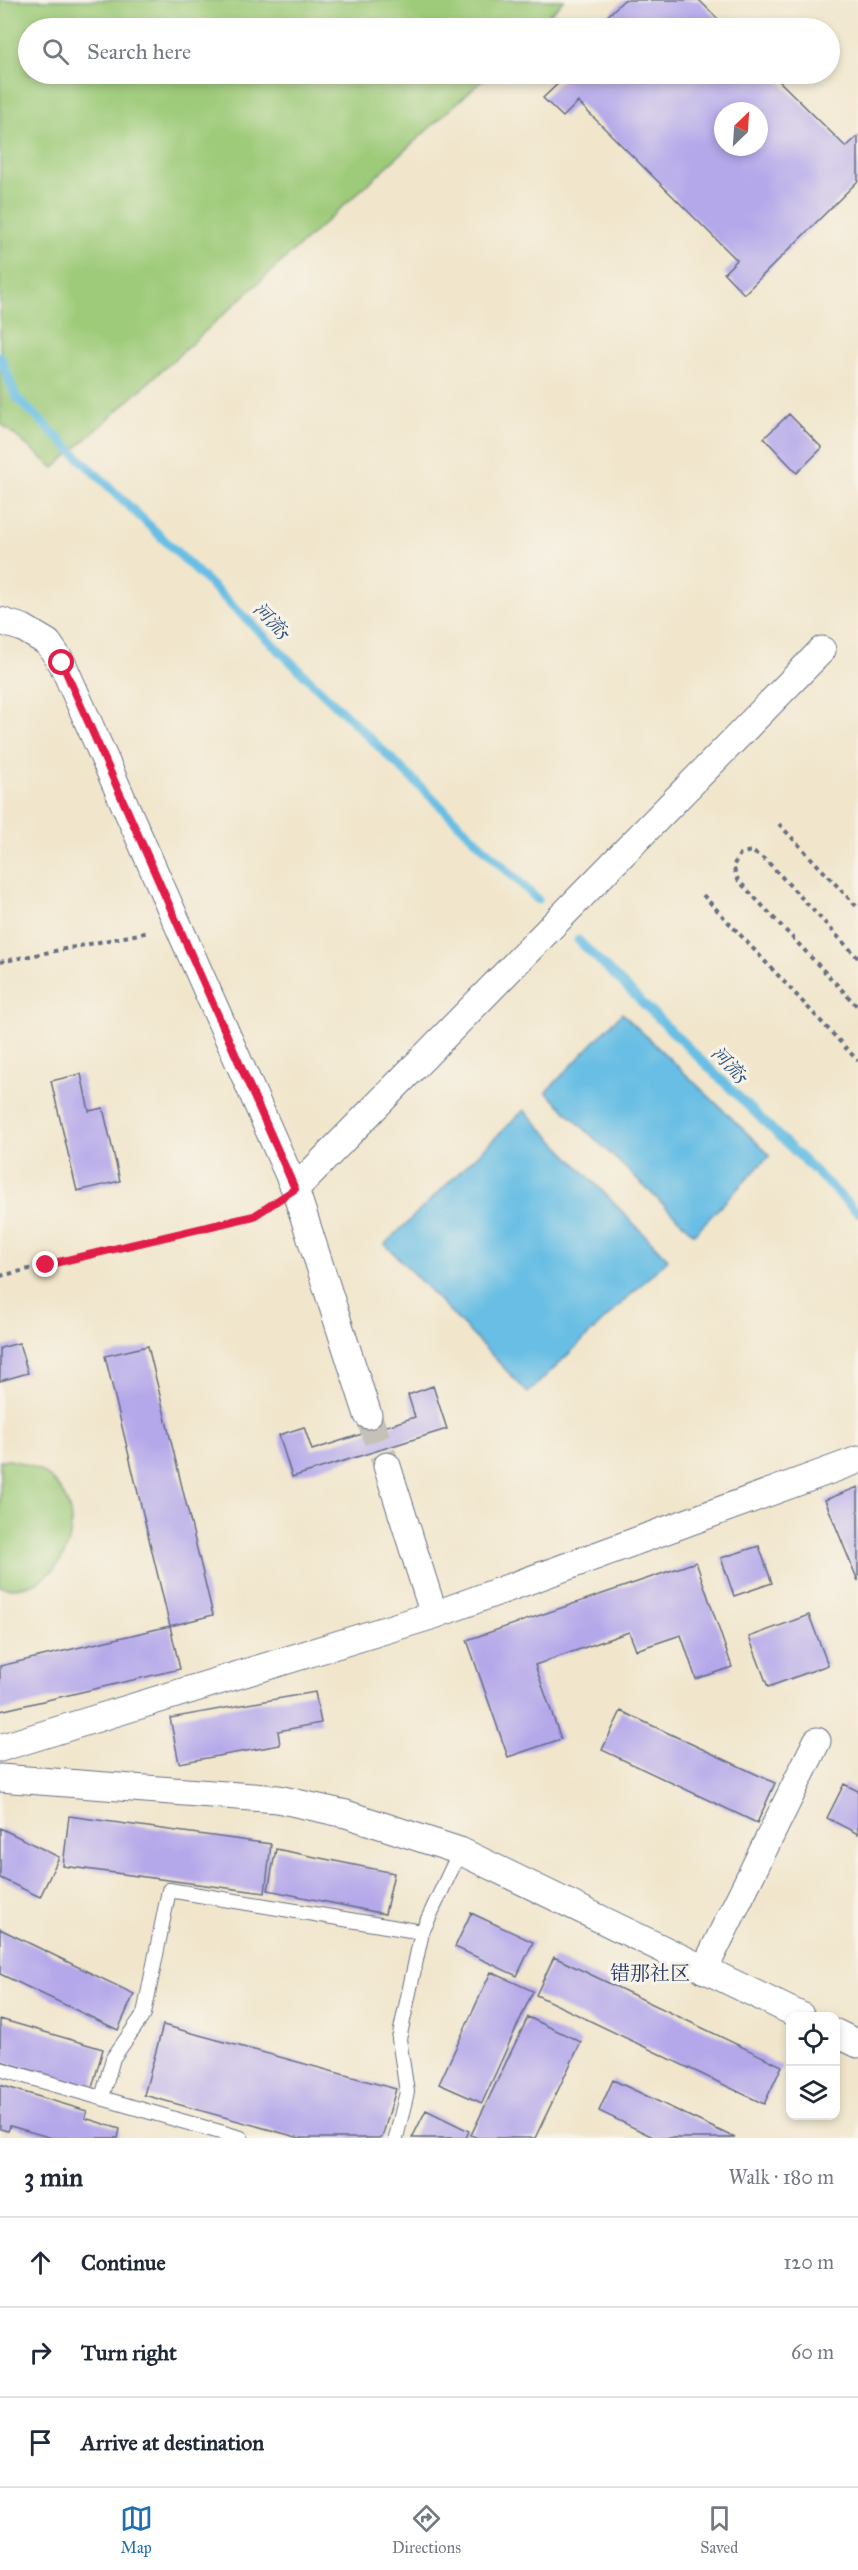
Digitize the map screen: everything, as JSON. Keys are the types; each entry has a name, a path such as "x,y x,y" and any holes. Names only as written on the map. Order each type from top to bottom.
{"street":[{"path":"0,621 23,628 48,643 62,663 295,1189 368,1415"},
{"path":"295,1189 822,650"},
{"path":"0,1748 434,1615 858,1460"},
{"path":"387,1466 434,1615"},
{"path":"704,1970 817,1741"},
{"path":"0,1778 278,1800 346,1814 460,1851 793,2012"},
{"path":"840,2035 858,2044"}],"lane":[{"path":"396,2138 407,2092 399,2039 422,1932 460,1851"},
{"path":"102,2098 113,2058 144,2014 169,1890 422,1932"},
{"path":"0,2069 241,2138"}],"path":[{"path":"779,824 858,908"},
{"path":"858,958 766,860 751,851 740,854 733,866 738,880 858,1007"},
{"path":"703,895 858,1060"},
{"path":"0,962 178,926"},
{"path":"0,1276 254,1216 295,1189"}],"green space":[{"path":"0,0 564,0 546,18 18,18 18,84 478,84 54,468 0,423"},
{"path":"8,1460 39,1470 59,1488 69,1510 70,1534 63,1556 48,1574 27,1586 0,1587 0,1461"}],"water":[{"path":"622,1013 770,1155 694,1234 546,1092"},
{"path":"524,1110 668,1259 528,1393 385,1244"}],"building":[{"path":"624,0 699,0 717,18 605,18"},
{"path":"558,84 782,84 846,147 858,136 858,181 744,294 724,273 737,260 578,102 563,117 543,98"},
{"path":"789,414 822,448 797,473 764,438"},
{"path":"81,1074 89,1111 103,1108 120,1181 77,1191 51,1081"},
{"path":"19,1343 28,1373 0,1381 0,1348"},
{"path":"148,1346 213,1615 170,1626 105,1356"},
{"path":"433,1386 447,1429 292,1477 279,1435 304,1427 312,1450 415,1417 408,1395"},
{"path":"858,1487 858,1581 825,1500"},
{"path":"759,1546 772,1583 734,1596 721,1558"},
{"path":"696,1562 732,1667 696,1679 681,1635 636,1650 629,1632 535,1665 561,1739 508,1757 467,1640"},
{"path":"809,1615 828,1665 768,1687 749,1637"},
{"path":"170,1626 180,1669 0,1711 0,1666"},
{"path":"315,1692 321,1723 278,1731 280,1745 179,1763 170,1718"},
{"path":"621,1711 775,1783 757,1823 602,1750"},
{"path":"844,1784 858,1791 858,1834 827,1818"},
{"path":"69,1816 271,1844 265,1893 63,1866"},
{"path":"0,1828 59,1857 40,1897 0,1878"},
{"path":"276,1849 394,1873 385,1914 268,1890"},
{"path":"471,1913 533,1942 517,1976 455,1947"},
{"path":"0,1929 134,1994 118,2030 0,1974"},
{"path":"554,1957 782,2066 764,2104 536,1995"},
{"path":"491,1972 533,1991 482,2103 439,2084"},
{"path":"528,2017 581,2042 535,2138 477,2138 471,2135"},
{"path":"0,2019 103,2049 92,2088 0,2061"},
{"path":"163,2025 396,2089 382,2138 300,2138 144,2095"},
{"path":"613,2080 735,2138 655,2138 599,2111"},
{"path":"0,2085 87,2111 85,2118 120,2129 118,2138 52,2138 10,2126 8,2131 0,2129"},
{"path":"426,2110 469,2131 466,2138 412,2138"}],"waterway":[{"name":"河流5","path":"0,356 16,397 538,900"},
{"name":"河流5","path":"578,940 858,1213"}],"tunnel":[{"path":"368,1415 387,1466"}],"district":[{"name":"错那社区","path":"650,1973"}],"route":[{"path":"46,1265 254,1216 295,1189 62,663"}]}
